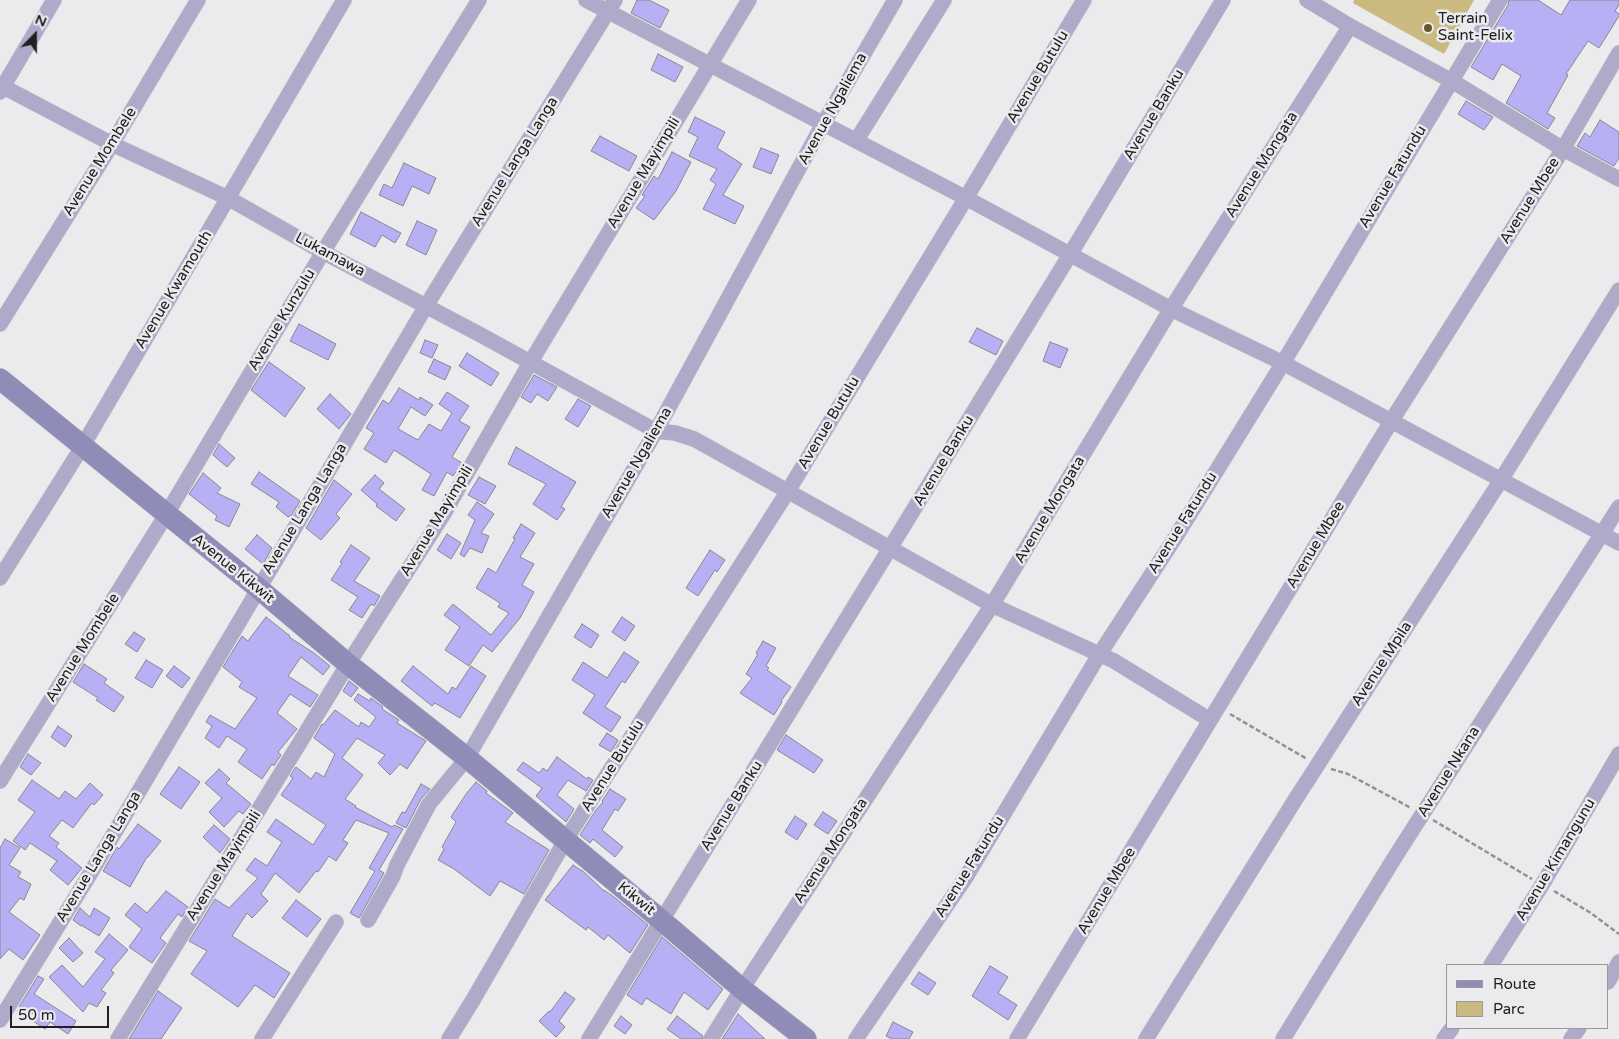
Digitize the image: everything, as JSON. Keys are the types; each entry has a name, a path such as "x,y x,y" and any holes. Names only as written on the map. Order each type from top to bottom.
{"main road":[{"name":"Avenue Kikwit","path":"0,379 258,588 348,664 467,758"},
{"name":"Kikwit","path":"467,758 742,989 806,1039"}],"street":[{"path":"1,88 54,0"},
{"name":"Avenue Mombele","path":"0,324 112,144 198,0"},
{"name":"Avenue Kwamouth","path":"0,578 82,446 344,0"},
{"name":"Avenue Kunzulu","path":"166,515 322,252 479,0"},
{"path":"586,0 611,6 709,64 1071,253 1171,309 1283,363 1392,420 1619,543"},
{"name":"Avenue Mayimpili","path":"118,1039 348,664 443,515 530,363 749,0"},
{"name":"Avenue Ngaliema","path":"368,920 429,804 467,758 656,431 823,124 895,0"},
{"path":"856,141 944,0"},
{"name":"Avenue Butulu","path":"449,1039 474,1000 566,841 788,490 1084,0"},
{"name":"Avenue Banku","path":"589,1039 891,548 1223,0"},
{"path":"1307,0 1350,26 1452,81 1563,149 1619,179"},
{"name":"Avenue Fatundu","path":"856,1039 966,877 1099,655 1175,538 1283,363 1500,0"},
{"name":"Avenue Langa Langa","path":"0,1020 90,874 426,306 611,6"},
{"name":"Avenue Mongata","path":"711,1039 992,605 1171,309 1350,26"},
{"name":"Avenue Mbee","path":"1017,1039 1392,420 1563,149 1619,53"},
{"name":"Lukamawa","path":"1,88 112,144 228,198 322,252 426,306 656,431 675,433 694,439 992,605 1099,655 1114,660 1210,720"},
{"name":"Avenue Mpila","path":"1146,1039 1294,800 1501,480 1619,290"},
{"name":"Avenue Nkana","path":"1283,1039 1395,857 1619,507"},
{"name":"Avenue Mombele","path":"0,781 166,515"},
{"name":"Avenue Kimangunu","path":"1492,964 1542,885 1619,754"},
{"path":"262,1039 336,922"},
{"path":"1609,980 1619,962"}],"green space":[{"name":"Terrain Saint-Felix","path":"1354,0 1474,0 1444,54 1353,3"}],"building":[{"path":"637,0 649,0 669,10 660,28 631,13"},
{"path":"1509,0 1538,0 1561,15 1570,0 1619,0 1619,5 1615,11 1619,16 1599,48 1588,41 1566,74 1568,75 1547,113 1555,118 1548,129 1506,103 1521,76 1502,64 1493,80 1471,67 1508,5"},
{"path":"658,54 683,67 675,82 651,70"},
{"path":"1466,101 1493,117 1484,130 1458,114"},
{"path":"695,117 725,132 717,148 742,164 723,195 744,206 735,224 703,209 716,184 710,180 717,169 689,156 698,137 688,132"},
{"path":"1600,120 1619,132 1619,158 1614,166 1577,146 1585,133 1590,137"},
{"path":"600,136 637,156 629,171 591,151"},
{"path":"761,148 779,155 771,174 753,167"},
{"path":"672,152 691,162 676,191 654,220 636,208 645,196 642,195 654,176 658,179"},
{"path":"404,163 436,178 429,194 412,186 403,206 379,195 384,184 392,188"},
{"path":"361,212 401,233 395,243 382,235 375,247 350,234"},
{"path":"417,221 437,230 426,255 406,245"},
{"path":"299,324 336,344 328,360 290,341"},
{"path":"977,328 1003,341 996,355 969,342"},
{"path":"425,340 438,345 432,358 420,353"},
{"path":"1050,342 1068,349 1060,368 1043,361"},
{"path":"467,353 499,373 491,386 459,366"},
{"path":"434,359 451,367 445,380 428,372"},
{"path":"269,362 305,388 285,417 251,390"},
{"path":"534,375 557,387 548,401 537,394 531,403 521,397"},
{"path":"399,388 419,400 420,397 433,405 425,416 411,407 398,429 418,440 429,424 441,431 452,413 439,404 447,392 469,406 459,421 470,427 452,457 462,463 453,476 447,472 434,496 422,490 431,474 394,450 386,463 364,449 374,433 366,428 383,400 389,404"},
{"path":"330,394 351,414 339,429 317,409"},
{"path":"578,399 591,406 578,427 565,419"},
{"path":"219,444 235,458 227,467 213,455"},
{"path":"516,447 576,482 561,507 565,509 557,520 533,504 546,484 508,464"},
{"path":"259,472 300,501 291,516 288,517 276,507 279,502 251,484"},
{"path":"203,473 221,488 217,493 240,504 229,527 215,520 217,516 189,494"},
{"path":"375,475 384,483 379,489 405,509 396,521 376,506 377,504 361,490"},
{"path":"479,477 496,486 485,504 468,495"},
{"path":"334,480 352,494 336,514 340,518 321,540 306,528"},
{"path":"477,502 494,514 481,533 489,536 482,553 470,548 464,557 460,554 475,520 468,515"},
{"path":"521,524 535,533 520,557 534,564 522,585 534,592 520,618 492,652 483,645 469,666 445,650 460,627 444,615 453,604 491,635 509,613 498,607 500,603 476,588 488,568 496,573"},
{"path":"447,534 461,543 451,559 437,550"},
{"path":"257,535 272,548 263,564 245,549"},
{"path":"351,545 370,558 354,581 380,596 374,606 371,604 362,618 349,610 358,597 331,580"},
{"path":"710,550 725,560 717,572 715,570 698,596 686,588"},
{"path":"266,617 289,637 330,666 323,675 301,657 288,676 318,695 310,707 290,694 277,713 297,729 278,752 281,755 274,766 272,764 262,779 238,762 247,749 227,736 219,748 205,738 212,726 206,722 210,715 235,729 257,698 239,687 242,682 223,667 242,636 248,641"},
{"path":"622,617 635,626 625,641 612,632"},
{"path":"582,624 599,635 591,648 574,637"},
{"path":"134,632 145,639 137,652 125,644"},
{"path":"763,641 776,648 766,666 769,668 767,670 791,687 774,715 740,693 752,678 746,674 758,654 756,653"},
{"path":"624,652 639,662 625,683 622,681 605,707 621,717 611,732 583,713 595,695 572,680 583,662 607,678"},
{"path":"146,660 163,670 152,688 135,678"},
{"path":"84,664 107,679 104,683 124,697 114,712 96,700 98,698 73,682"},
{"path":"174,666 190,678 182,688 166,676"},
{"path":"413,666 448,694 452,687 456,689 471,666 486,676 460,718 435,703 432,706 401,681"},
{"path":"349,681 358,688 351,697 343,691"},
{"path":"358,694 370,701 371,698 383,707 382,709 399,720 397,723 426,741 407,769 400,764 390,775 378,763 385,755 357,738 342,758 363,775 345,799 355,807 392,827 394,825 403,829 379,870 384,873 359,918 350,913 375,871 369,868 389,833 356,820 343,840 348,843 336,861 329,856 318,872 316,871 299,893 275,873 261,894 268,901 252,918 247,913 232,936 290,973 274,998 255,985 238,1007 191,974 207,951 189,941 215,899 229,908 258,878 246,870 255,858 267,866 282,842 267,832 276,819 313,845 326,825 281,795 293,778 290,776 296,767 311,779 316,772 324,777 335,754 314,738 322,724 335,710 359,727 361,722 369,727 376,717 354,700"},
{"path":"58,726 72,736 65,747 51,737"},
{"path":"607,733 618,740 611,752 599,745"},
{"path":"786,735 823,760 814,773 777,750"},
{"path":"28,754 41,763 31,775 20,767"},
{"path":"557,757 587,779 588,777 593,780 586,791 568,780 557,795 574,809 566,822 536,796 542,788 517,770 523,762 539,773 543,768 547,771"},
{"path":"179,767 200,782 181,809 160,794"},
{"path":"219,769 230,779 226,783 251,804 243,814 239,811 224,827 209,812 222,798 205,783"},
{"path":"32,780 59,799 65,791 76,799 90,783 103,795 94,805 92,803 73,828 62,820 49,836 59,843 56,847 82,868 68,885 50,870 57,861 30,843 25,850 13,841 35,812 18,800"},
{"path":"476,782 487,791 486,793 513,813 505,822 549,850 524,894 500,881 490,896 454,869 438,860 444,849 442,847 456,822 451,817"},
{"path":"421,784 430,789 421,799 406,828 396,823 402,812 405,813"},
{"path":"610,789 626,799 618,811 615,809 602,830 623,847 615,857 593,839 590,843 580,835"},
{"path":"823,812 837,821 828,834 814,825"},
{"path":"795,816 807,824 797,840 785,832"},
{"path":"138,824 161,841 147,857 130,887 103,871 117,847 119,849"},
{"path":"214,825 230,839 220,853 203,837"},
{"path":"5,839 20,848 9,865 21,872 18,877 31,884 24,900 20,898 9,912 40,935 23,960 9,949 0,959 0,848"},
{"path":"573,865 648,925 630,953 608,935 604,940 588,927 586,930 545,900"},
{"path":"166,891 188,907 182,917 178,914 160,938 166,943 152,963 129,947 142,929 125,915 135,903 147,913"},
{"path":"296,900 321,919 307,937 282,918"},
{"path":"80,908 90,917 94,908 110,918 99,936 73,920"},
{"path":"109,934 128,950 111,970 114,973 101,990 106,993 97,1007 89,1003 83,1012 49,977 62,965 83,987 105,959 95,952"},
{"path":"662,937 723,989 708,1010 684,992 671,1014 646,998 642,1005 627,995"},
{"path":"69,938 83,953 73,962 59,948"},
{"path":"990,966 1008,977 998,993 1017,1005 1008,1020 972,996"},
{"path":"919,972 936,983 928,995 911,984"},
{"path":"38,976 44,979 34,994 76,1021 68,1034 50,1022 45,1029 33,1021 37,1016 19,1007"},
{"path":"158,991 182,1008 161,1039 129,1039"},
{"path":"565,992 575,999 559,1021 565,1027 556,1037 539,1021 550,1012"},
{"path":"738,1014 765,1039 722,1039"},
{"path":"621,1016 632,1025 625,1034 614,1026"},
{"path":"677,1016 703,1036 702,1039 681,1039 667,1029"},
{"path":"893,1022 913,1032 909,1039 892,1039 886,1036"}],"place":[{"name":"Terrain Saint-Felix","path":"1428,28"}]}
